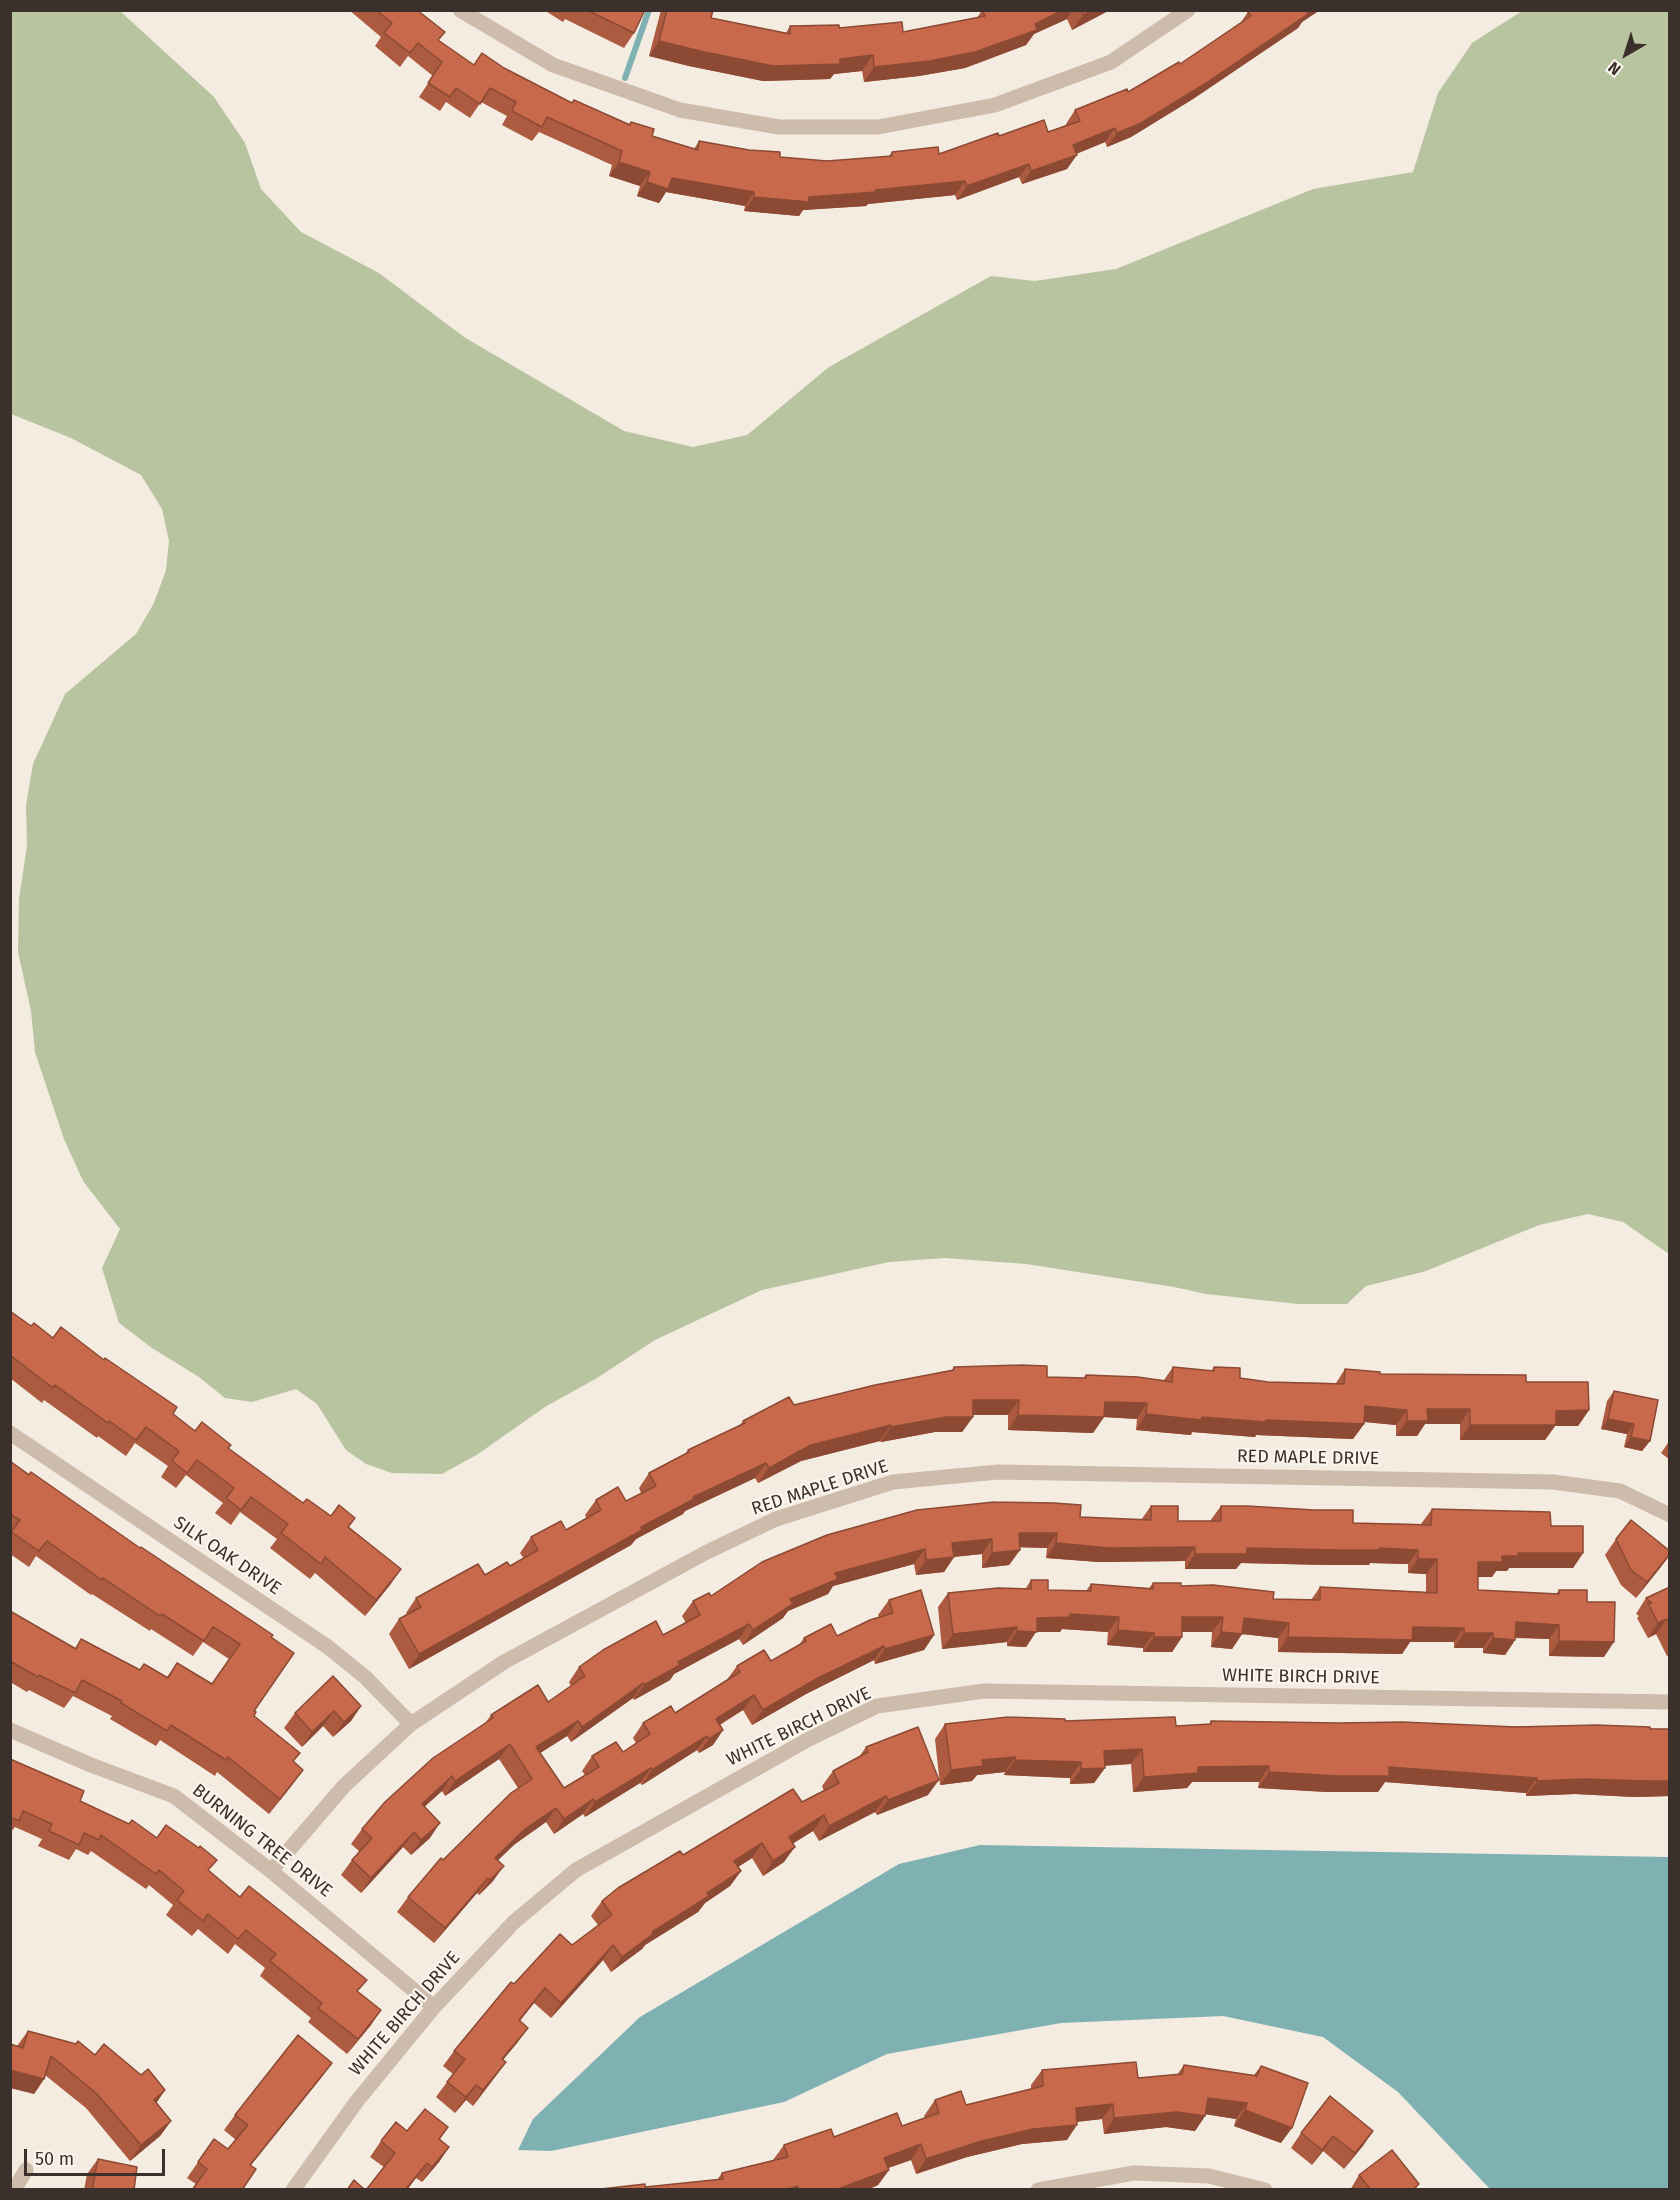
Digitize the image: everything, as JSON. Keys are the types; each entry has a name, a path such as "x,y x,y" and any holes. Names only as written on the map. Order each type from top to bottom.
{"street":[{"path":"460,10 563,69 680,110 778,127 878,127 995,105 1111,62 1188,10"},
{"name":"SILK OAK DRIVE","path":"10,1433 328,1647 365,1677 411,1724"},
{"name":"RED MAPLE DRIVE","path":"271,1871 344,1786 411,1724 504,1662 707,1552 776,1519 893,1482 999,1472 1554,1482 1620,1491 1670,1515"},
{"name":"WHITE BIRCH DRIVE","path":"293,2190 357,2101 434,2007 514,1922 576,1870 809,1739 877,1706 984,1692 1670,1702"},
{"name":"BURNING TREE DRIVE","path":"10,1730 91,1765 174,1796 271,1871 434,2007"},
{"path":"14,2190 26,2170"},
{"path":"1038,2190 1134,2173 1209,2176 1265,2190"}],"green space":[{"path":"10,11 120,11 214,97 245,143 261,189 301,232 379,273 464,337 624,431 693,447 747,435 829,367 991,276 1035,281 1116,269 1313,189 1413,172 1438,93 1472,43 1522,11 1669,11 1669,1254 1623,1222 1588,1214 1539,1225 1426,1271 1366,1286 1347,1304 1298,1304 1206,1294 1026,1264 945,1258 889,1262 762,1290 655,1340 597,1378 545,1407 478,1454 442,1474 392,1473 366,1464 346,1450 317,1404 296,1389 252,1402 225,1398 199,1377 152,1348 119,1323 102,1268 120,1229 83,1181 64,1139 35,1052 31,1011 18,952 19,899 27,845 26,805 33,764 65,694 136,634 154,603 166,570 169,541 162,509 141,475 71,438 11,414"}],"water":[{"path":"980,1845 1669,1857 1669,2189 1490,2189 1398,2092 1323,2037 1223,2016 1061,2023 887,2054 784,2102 551,2151 518,2150 533,2119 640,2017 899,1864"}],"building":[{"path":"376,10 417,10 445,32 438,40 474,65 482,53 504,68 572,103 574,100 630,125 631,122 654,129 652,136 698,150 699,141 749,150 780,152 780,157 827,161 892,156 892,152 938,147 939,154 998,133 999,136 1044,120 1048,132 1080,121 1075,110 1127,89 1128,92 1179,62 1180,64 1251,16 1248,12 1250,10 1309,10 1308,14 1203,85 1141,123 1117,133 1115,128 1073,145 1077,155 1031,171 1029,164 967,186 965,181 875,190 876,192 809,197 809,202 754,197 754,192 672,178 668,189 647,182 650,172 619,162 622,151 547,117 542,127 512,111 516,102 490,88 480,104 456,88 450,97 428,83 442,62 418,43 410,53 384,33 392,23"},
{"path":"587,10 645,10 634,33"},
{"path":"667,10 713,10 711,18 790,34 790,26 839,25 839,28 902,22 903,32 985,16 982,10 1063,10 1035,24 1037,30 975,52 930,61 874,67 873,55 840,59 840,64 773,66 659,41"},
{"path":"1081,10 1092,10 1083,15"},
{"path":"10,1311 31,1326 34,1323 53,1338 61,1327 104,1360 105,1358 177,1407 173,1414 195,1431 202,1422 231,1445 228,1448 303,1503 307,1499 331,1516 339,1505 355,1518 348,1527 401,1569 376,1600 325,1557 321,1564 281,1533 288,1524 251,1497 241,1510 226,1498 234,1488 197,1460 187,1473 172,1461 179,1451 146,1427 136,1440 55,1385 53,1388 10,1355"},
{"path":"1047,1366 1047,1377 1086,1378 1086,1375 1138,1377 1172,1382 1173,1367 1214,1371 1214,1367 1240,1368 1240,1378 1268,1382 1344,1384 1345,1369 1380,1372 1380,1374 1526,1375 1526,1382 1588,1382 1589,1410 1556,1411 1556,1425 1470,1425 1470,1409 1427,1409 1428,1421 1407,1421 1407,1410 1365,1406 1364,1424 1266,1420 1265,1422 1202,1417 1201,1420 1146,1414 1147,1403 1105,1402 1104,1417 1018,1415 1019,1400 973,1400 973,1417 946,1417 891,1427 891,1425 811,1445 769,1468 766,1463 693,1497 694,1499 641,1527 642,1530 419,1654 399,1619 421,1607 416,1598 478,1564 485,1575 507,1562 510,1566 538,1550 531,1537 561,1521 566,1530 601,1510 596,1500 618,1487 626,1501 656,1486 649,1473 689,1452 688,1450 745,1423 743,1421 789,1397 794,1405 875,1385 954,1370 954,1367"},
{"path":"1614,1391 1658,1400 1650,1441 1631,1437 1634,1424 1608,1419"},
{"path":"10,1461 29,1475 31,1472 140,1548 273,1635 271,1637 294,1653 254,1711 256,1712 254,1716 300,1753 293,1761 303,1770 280,1799 228,1757 226,1760 171,1725 167,1731 121,1703 122,1701 82,1680 75,1693 39,1675 38,1677 10,1661 10,1611 76,1649 81,1639 140,1670 144,1664 168,1678 177,1663 212,1684 240,1644 213,1627 204,1641 162,1614 160,1616 103,1578 102,1580 47,1541 39,1551 11,1532 20,1520 10,1514"},
{"path":"994,1502 1081,1505 1080,1517 1151,1520 1151,1506 1178,1506 1178,1521 1221,1521 1221,1506 1353,1510 1353,1523 1431,1525 1432,1509 1550,1512 1551,1526 1583,1526 1583,1553 1518,1553 1518,1556 1502,1556 1502,1562 1478,1562 1478,1590 1559,1594 1559,1590 1587,1590 1587,1602 1615,1602 1614,1642 1559,1641 1559,1625 1516,1622 1515,1640 1493,1638 1493,1633 1464,1633 1464,1628 1413,1627 1412,1640 1288,1637 1289,1623 1244,1618 1242,1634 1221,1632 1223,1617 1182,1617 1182,1637 1154,1637 1154,1633 1118,1630 1119,1617 1070,1614 1070,1617 1037,1618 1037,1632 1017,1631 1017,1627 953,1634 948,1593 998,1588 1031,1589 1031,1580 1048,1580 1048,1590 1091,1591 1091,1584 1153,1589 1153,1583 1181,1583 1181,1586 1213,1585 1274,1592 1273,1599 1320,1600 1320,1587 1437,1593 1437,1559 1418,1559 1418,1550 1379,1548 1379,1550 1339,1550 1247,1548 1247,1554 1195,1554 1195,1547 1109,1548 1056,1543 1057,1533 1019,1533 1020,1550 992,1553 992,1539 952,1543 954,1557 926,1560 925,1549 835,1573 838,1579 790,1599 793,1604 753,1630 749,1624 678,1662 680,1665 644,1685 643,1683 582,1727 578,1721 536,1747 564,1788 599,1767 592,1756 616,1742 623,1752 650,1734 643,1723 671,1706 675,1713 740,1672 737,1666 764,1650 771,1661 806,1641 804,1638 831,1624 837,1636 870,1620 893,1613 889,1600 921,1590 934,1635 885,1649 884,1646 816,1679 763,1710 754,1695 716,1719 723,1730 709,1739 707,1736 595,1802 593,1799 564,1819 556,1808 525,1829 495,1858 504,1866 490,1880 488,1878 445,1928 408,1897 441,1858 443,1860 511,1793 532,1779 510,1744 455,1781 452,1776 422,1804 440,1823 421,1840 414,1832 371,1878 352,1860 372,1838 362,1829 385,1802 433,1758 493,1718 491,1715 538,1685 548,1702 585,1676 579,1667 603,1650 656,1621 663,1635 700,1615 693,1601 709,1593 711,1596 762,1562 827,1535 917,1510"},
{"path":"1631,1520 1670,1551 1647,1582 1631,1570 1616,1539"},
{"path":"1670,1587 1670,1625 1667,1619 1658,1623 1648,1603 1652,1603 1646,1598"},
{"path":"333,1676 361,1706 344,1722 334,1711 312,1732 295,1713"},
{"path":"1008,1717 1065,1719 1065,1721 1175,1717 1176,1726 1211,1724 1211,1721 1402,1722 1516,1727 1596,1725 1650,1727 1650,1729 1670,1729 1670,1781 1585,1779 1537,1781 1537,1778 1389,1767 1389,1776 1338,1776 1269,1772 1269,1766 1198,1767 1198,1773 1144,1777 1142,1749 1104,1751 1105,1768 1081,1769 1081,1762 1015,1760 1015,1757 982,1760 983,1766 951,1770 945,1724"},
{"path":"918,1727 939,1780 888,1800 886,1796 829,1826 824,1815 789,1837 795,1847 773,1861 762,1843 734,1861 741,1871 707,1893 709,1896 652,1932 653,1934 622,1957 613,1945 561,2003 545,1988 519,2020 528,2028 502,2059 506,2062 483,2090 476,2085 466,2097 447,2082 465,2059 454,2051 511,1982 514,1984 560,1934 572,1945 612,1915 602,1901 618,1888 680,1851 683,1855 793,1789 802,1802 839,1783 833,1771 868,1752 866,1747"},
{"path":"10,1759 84,1791 80,1801 129,1824 132,1820 157,1838 166,1825 199,1848 200,1846 217,1860 208,1870 240,1897 249,1886 367,1980 357,1991 381,2010 358,2039 318,2008 322,2003 270,1961 276,1954 246,1930 238,1939 208,1914 203,1921 177,1900 184,1891 159,1870 156,1874 101,1835 99,1840 84,1833 79,1845 49,1831 52,1824 23,1811 19,1821 10,1817"},
{"path":"28,2031 76,2044 78,2041 95,2055 104,2044 141,2075 148,2069 165,2090 154,2100 171,2121 141,2145 96,2093 51,2056 44,2079 10,2070 10,2044 23,2048"},
{"path":"298,2035 332,2063 250,2165 256,2169 242,2190 192,2190 207,2169 198,2162 214,2139 228,2149 248,2125 235,2115"},
{"path":"1136,2062 1138,2078 1182,2074 1184,2065 1257,2076 1261,2066 1308,2083 1292,2128 1245,2110 1247,2103 1208,2098 1205,2116 1177,2112 1114,2118 1113,2104 1076,2108 1077,2125 1033,2129 978,2142 926,2159 921,2144 884,2158 889,2170 835,2190 799,2190 798,2186 784,2190 592,2190 723,2179 722,2173 788,2157 784,2145 831,2129 834,2137 897,2113 902,2126 939,2113 935,2100 961,2091 966,2105 1043,2086 1042,2070"},
{"path":"1330,2096 1373,2131 1355,2153 1333,2136 1322,2150 1301,2133"},
{"path":"425,2109 448,2127 439,2139 449,2147 432,2167 427,2163 405,2190 366,2190 395,2153 381,2141 396,2122 407,2131"},
{"path":"1392,2150 1419,2184 1412,2190 1371,2190 1359,2175"},
{"path":"98,2159 137,2167 134,2190 92,2190"},
{"path":"354,2180 365,2190 347,2190"}],"waterway":[{"path":"625,78 649,10"}]}
